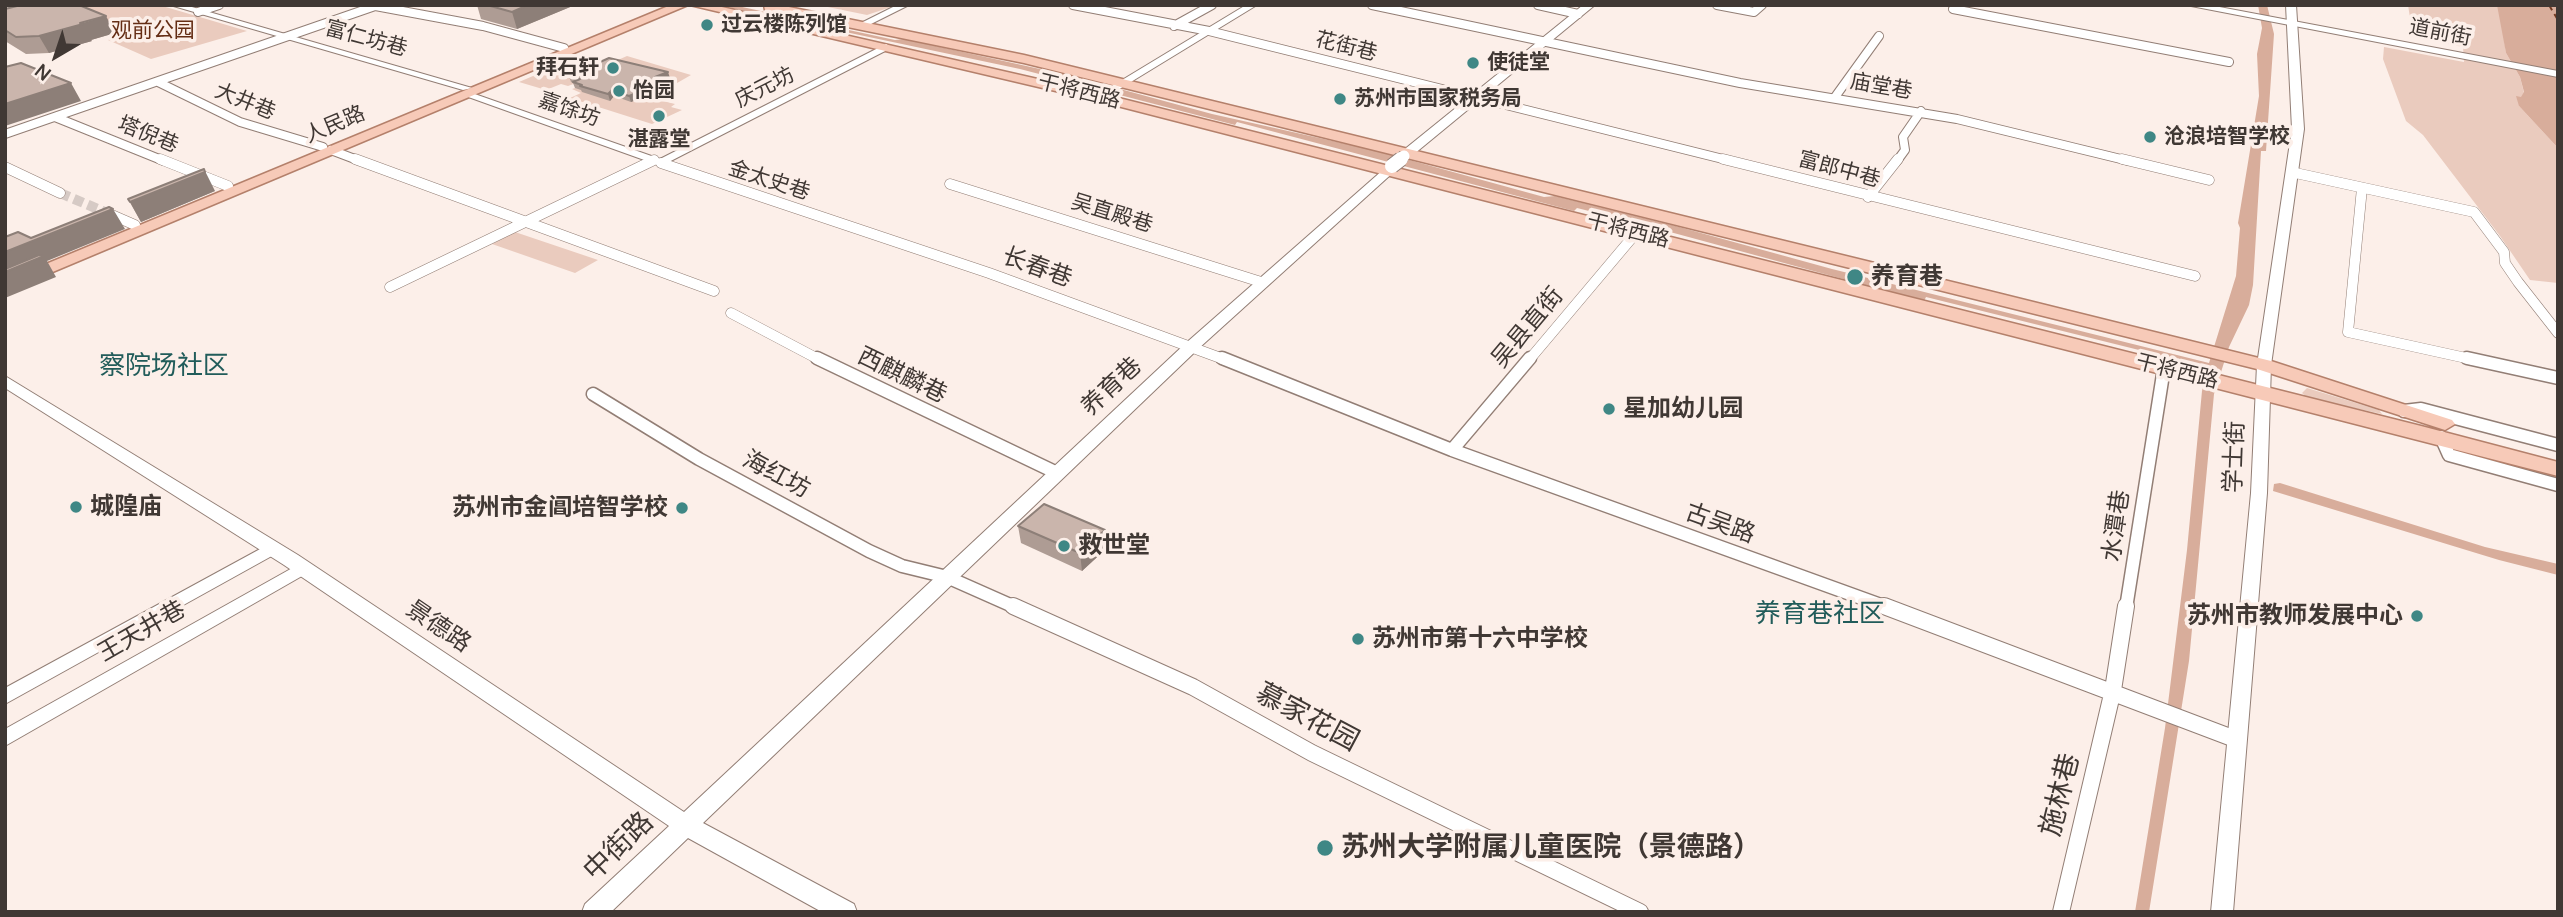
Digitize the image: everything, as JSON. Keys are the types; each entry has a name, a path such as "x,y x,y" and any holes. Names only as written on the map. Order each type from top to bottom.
{"main road":[{"name":"干将西路","path":"696,5 1102,95 2558,469"},
{"name":"干将西路","path":"763,5 869,22 905,33 2203,349 2264,365 2558,457"},
{"path":"803,5 869,22"},
{"name":"养育巷","path":"685,825 1261,282 1474,97 1590,5"},
{"name":"道前街","path":"2191,5 2239,10"},
{"name":"道前街","path":"2208,5 2558,72"},
{"name":"人民路","path":"466,91 642,14 673,6"},
{"path":"642,14 686,14 826,44 886,47"},
{"name":"人民路","path":"5,287 642,14"},
{"path":"826,44 839,37"},
{"name":"人民路","path":"5,278 327,148"},
{"name":"景德路","path":"5,381 273,548 685,825 845,912"},
{"name":"中街路","path":"594,912 685,825"}],"street":[{"name":"富仁坊巷","path":"174,5 466,91"},
{"path":"198,12 219,5"},
{"path":"869,22 905,5"},
{"name":"花街巷","path":"1073,5 1174,26 1209,30 1474,97"},
{"path":"1174,26 1212,5"},
{"path":"1102,95 1253,5"},
{"path":"1372,5 1544,42"},
{"path":"1538,5 1578,14"},
{"path":"1717,5 1754,12 1762,5"},
{"path":"1955,5 1953,9 2229,61"},
{"name":"学士街","path":"2222,912 2234,803 2235,739 2259,492 2264,365 2298,129 2291,5"},
{"path":"5,134 289,38 374,6 483,26 564,48"},
{"path":"1835,97 1879,36"},
{"name":"庙堂巷","path":"1544,42 1740,83 1921,111 2209,180"},
{"name":"庆元坊","path":"657,162 886,47"},
{"name":"大井巷","path":"158,82 240,122 327,148 715,291"},
{"name":"嘉馀坊","path":"466,91 657,162"},
{"name":"富郎中巷","path":"1474,97 1868,197 2195,276"},
{"path":"1868,197 1905,150 1903,137 1921,111"},
{"name":"塔倪巷","path":"55,117 228,186"},
{"path":"390,288 524,222 657,162"},
{"name":"金太史巷","path":"657,162 867,232"},
{"path":"5,167 60,193"},
{"path":"2291,172 2474,212 2504,252 2505,263 2518,282 2558,333"},
{"name":"吴直殿巷","path":"950,184 1261,282"},
{"path":"2362,188 2348,332 2558,378"},
{"path":"111,215 135,225"},
{"name":"长春巷","path":"867,232 1192,346"},
{"name":"吴县直街","path":"1452,450 1636,233"},
{"name":"西麒麟巷","path":"731,313 845,373 1057,473"},
{"name":"古吴路","path":"1192,346 1452,450 2113,690 2235,739"},
{"name":"水潭巷","path":"2113,690 2164,368"},
{"name":"海红坊","path":"593,394 699,459 869,551 902,566 947,577"},
{"path":"2404,411 2421,409 2558,445"},
{"path":"2441,437 2449,455 2558,485"},
{"name":"王天井巷","path":"5,697 273,548"},
{"name":"王天井巷","path":"5,738 303,568"},
{"name":"慕家花园","path":"947,577 1193,687 1312,753 1640,912"},
{"name":"施林巷","path":"2061,912 2113,690"}],"green space":[{"name":"观前公园","path":"82,5 159,5 247,31 151,59 108,40 125,34 71,8"},
{"path":"818,5 897,5 867,15"},
{"path":"2408,5 2497,5 2500,10 2506,53 2520,77 2524,93 2519,106 2558,148 2558,283 2530,280 2423,135 2406,121 2383,59 2384,47 2464,62 2463,47 2413,37"},
{"name":"怡园","path":"627,56 691,75 651,98 675,104 671,107 682,110 652,124 570,98 581,93 572,89 581,86 576,83 568,86 561,84 546,90 519,82 540,73 548,75 567,70 584,75"},
{"path":"515,232 598,260 575,273 492,244"},
{"path":"2307,388 2379,410 2382,414 2308,398 2302,393"}],"shaded area":[{"path":"718,5 733,5 895,40 904,39 1076,77 1212,114 1373,150 1544,197 1555,196 1672,225 1832,269 2209,363 2236,276 2240,228 2238,223 2259,96 2257,54 2262,28 2258,5 2267,5 2274,34 2266,151 2261,151 2253,285 2249,305 2229,347 2214,394 2189,661 2149,912 2135,912 2165,728 2206,366 2179,359 2178,363 2139,353 2139,350 1926,297 1924,301 1637,223 1613,217 1603,219 1594,216 1593,212 1577,208 1574,211 1237,122 1235,125 1020,69"},
{"path":"2497,5 2558,5 2558,148 2519,106 2516,96 2521,97 2524,92 2520,77 2506,53"},
{"path":"2280,483 2485,547 2558,564 2558,575 2499,560 2273,491 2274,484"}],"building":[{"path":"21,5 79,5 106,16 39,36 16,37 5,30 5,9"},
{"path":"487,5 528,5 512,12"},
{"path":"609,58 668,72 655,77 662,80 653,83 657,85 629,96 612,90 608,94 580,86 582,85 573,82 580,79 569,76"},
{"path":"21,63 71,83 5,104 5,67"},
{"path":"204,169 205,172 130,202 128,199"},
{"path":"109,207 113,209 5,252 5,237 18,232 31,238"},
{"path":"39,255 44,256 5,272 5,269"},
{"path":"1044,504 1105,530 1080,553 1018,526"}],"ferry route":[{"path":"2549,5 2558,20"}],"tunnel":[{"path":"60,193 112,215"}],"place":[{"name":"过云楼陈列馆","path":"707,25"},
{"name":"使徒堂","path":"1473,63"},
{"name":"拜石轩","path":"613,68"},
{"name":"怡园","path":"619,91"},
{"name":"苏州市国家税务局","path":"1340,99"},
{"name":"湛露堂","path":"659,116"},
{"name":"沧浪培智学校","path":"2150,137"},
{"name":"养育巷","path":"1855,277"},
{"name":"星加幼儿园","path":"1609,409"},
{"name":"城隍庙","path":"76,507"},
{"name":"苏州市金阊培智学校","path":"682,508"},
{"name":"救世堂","path":"1064,546"},
{"name":"苏州市教师发展中心","path":"2417,616"},
{"name":"苏州市第十六中学校","path":"1358,639"},
{"name":"苏州大学附属儿童医院（景德路）","path":"1325,848"}],"district":[{"name":"察院场社区","path":"164,367"},
{"name":"养育巷社区","path":"1820,615"}]}
